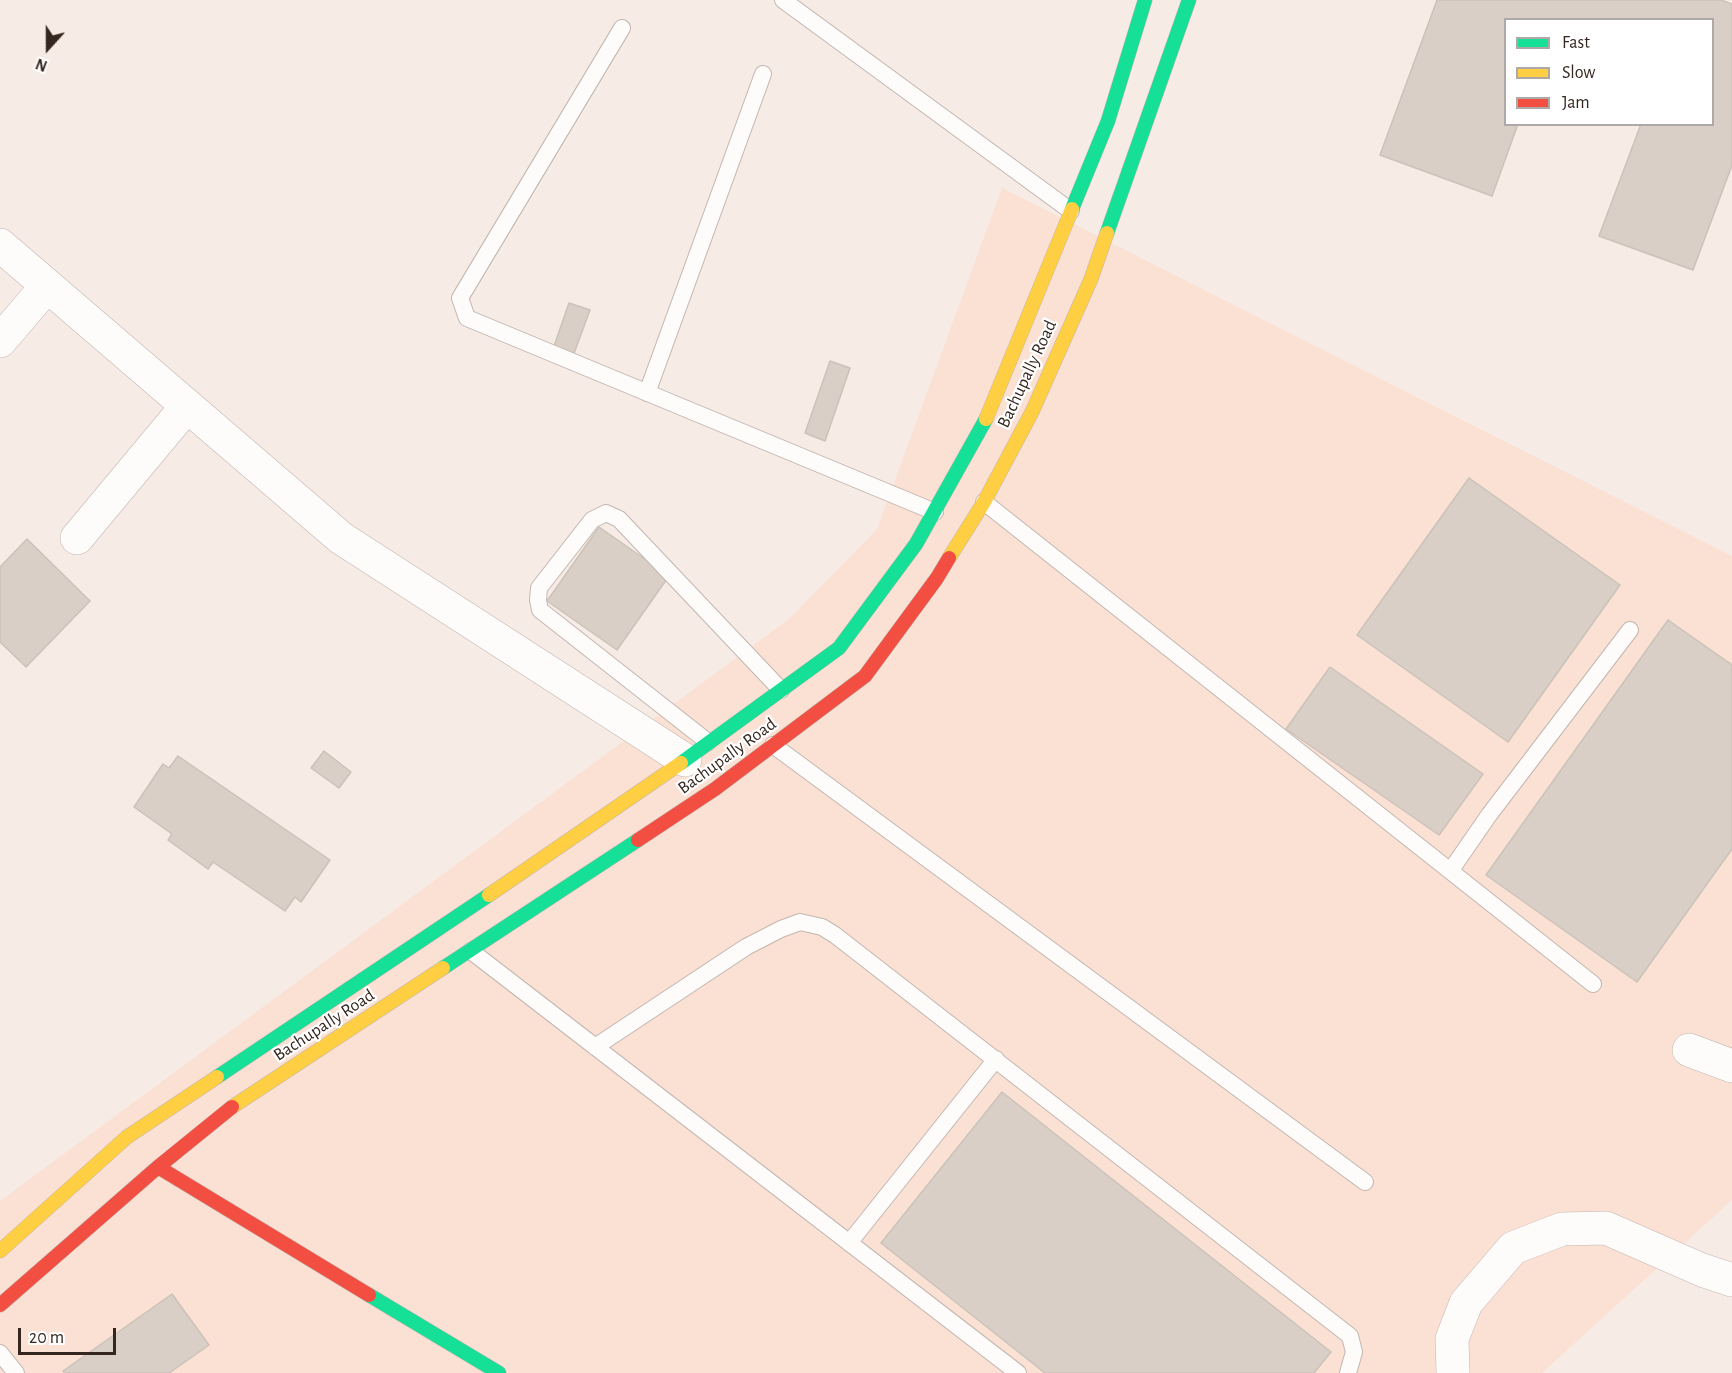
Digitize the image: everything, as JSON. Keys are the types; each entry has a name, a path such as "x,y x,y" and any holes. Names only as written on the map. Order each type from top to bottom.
{"main road":[{"name":"Bachupally Road","path":"0,1251 128,1137 440,928 697,751 839,648 916,544 988,415 1108,120 1145,0"},
{"name":"Bachupally Road","path":"0,1305 227,1110 715,789 865,676 937,578 984,502 1032,412 1091,279 1189,0"},
{"path":"158,1167 499,1373"}],"street":[{"path":"0,245 341,538 697,751"},
{"path":"0,341 47,286"},
{"path":"77,538 187,406"},
{"path":"1689,1050 1732,1066"},
{"path":"1453,1373 1452,1339 1466,1303 1513,1248 1562,1229 1606,1227 1732,1281"}],"lane":[{"path":"783,0 1071,211"},
{"path":"621,28 460,298 467,318 935,512"},
{"path":"647,393 763,74"},
{"path":"984,502 1593,984"},
{"path":"697,751 540,610 539,588 592,520 606,513 619,519 781,690"},
{"path":"1451,870 1489,815 1629,630"},
{"path":"773,745 1365,1182"},
{"path":"595,1047 746,947 781,928 800,922 822,927 835,934 1350,1336 1354,1352 1348,1373"},
{"path":"471,951 1018,1373"},
{"path":"849,1243 996,1059"},
{"path":"0,1353 15,1373"}],"shaded area":[{"path":"1002,188 1732,556 1732,1200 1542,1373 0,1373 0,1201 789,619 877,529"}],"building":[{"path":"1437,0 1721,0 1732,4 1732,165 1693,270 1599,236 1640,126 1714,126 1714,18 1504,18 1504,126 1517,126 1492,196 1380,155"},
{"path":"569,303 590,310 573,356 553,349"},
{"path":"830,361 850,368 825,441 805,433"},
{"path":"1469,478 1620,585 1508,742 1357,635"},
{"path":"599,527 669,576 617,650 547,601"},
{"path":"27,539 90,601 26,667 0,642 0,567"},
{"path":"1668,620 1732,665 1732,849 1637,982 1486,875"},
{"path":"1330,667 1483,774 1439,835 1286,729"},
{"path":"324,751 351,772 339,788 311,768"},
{"path":"178,756 330,860 301,902 295,897 285,911 213,862 208,869 168,840 172,834 134,807 163,764 169,768"},
{"path":"1002,1092 1331,1352 1314,1373 1045,1373 881,1243"},
{"path":"172,1294 209,1345 169,1373 65,1373 63,1371"}],"traffic: fast":[{"path":"1072,209 1108,121 1145,0"},
{"path":"1107,233 1189,0"},
{"path":"681,763 839,648 916,544 986,419"},
{"path":"443,968 638,840"},
{"path":"217,1077 489,895"},
{"path":"369,1295 499,1373"}],"traffic: slow":[{"path":"986,419 1072,209"},
{"path":"949,558 984,502 1032,412 1091,279 1107,233"},
{"path":"489,895 681,763"},
{"path":"232,1107 443,968"},
{"path":"0,1251 127,1137 217,1077"}],"traffic: jam":[{"path":"638,840 715,789 865,676 937,578 949,558"},
{"path":"0,1305 158,1167 232,1107"},
{"path":"158,1167 369,1295"}]}
